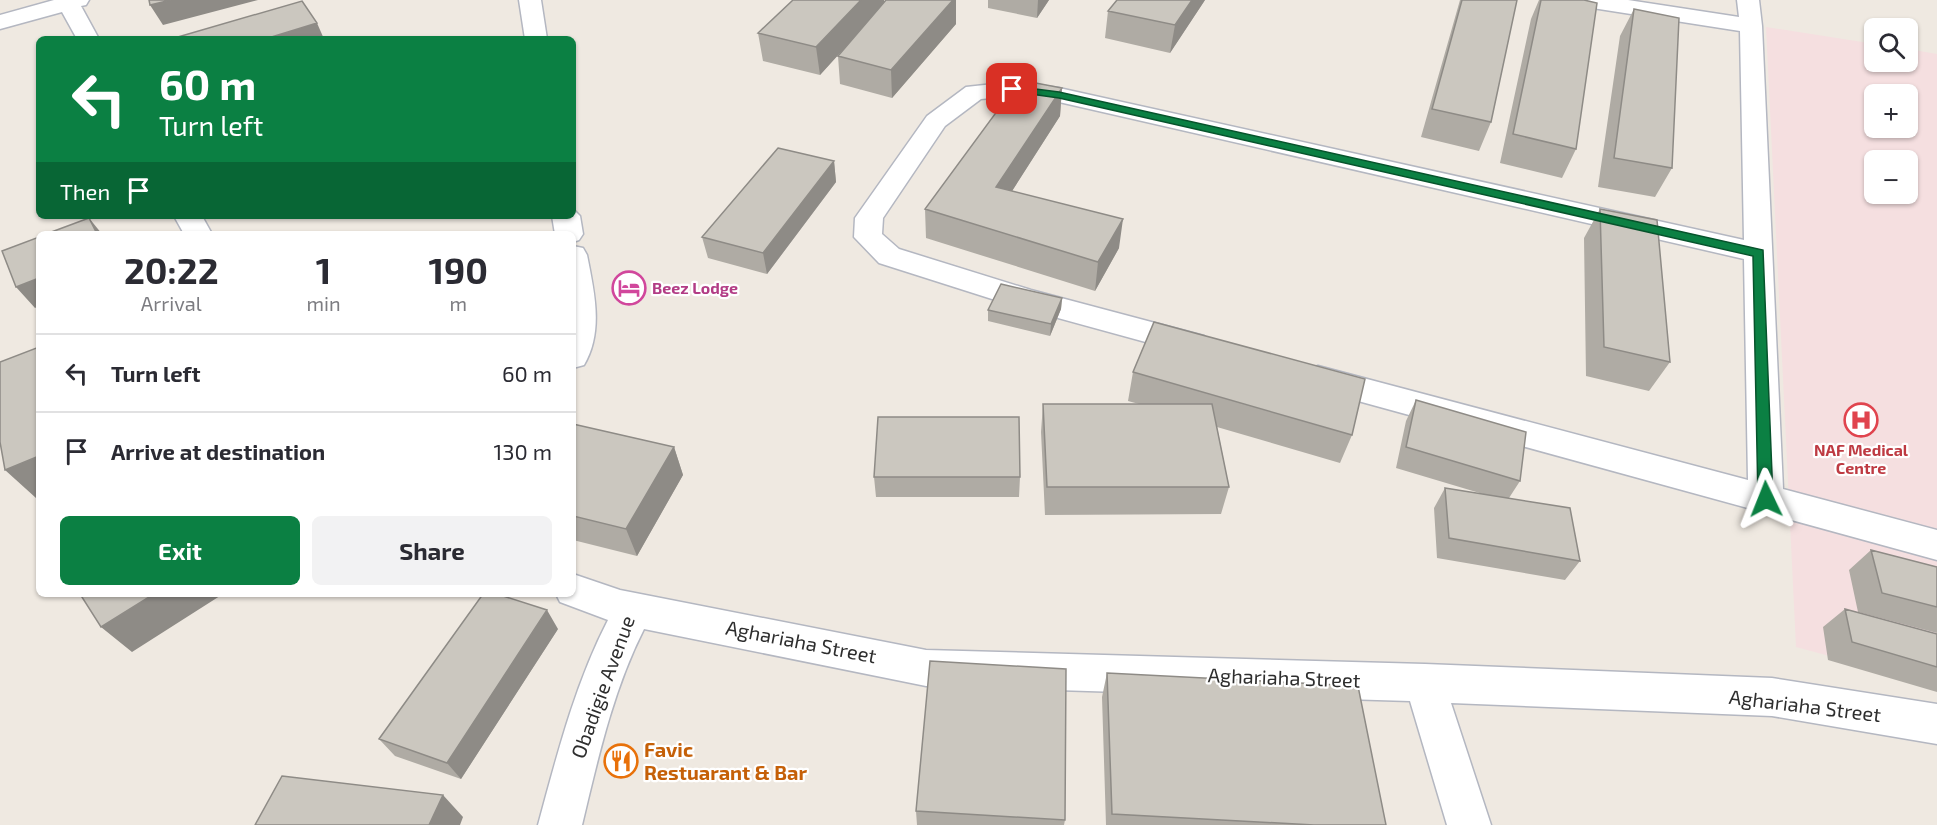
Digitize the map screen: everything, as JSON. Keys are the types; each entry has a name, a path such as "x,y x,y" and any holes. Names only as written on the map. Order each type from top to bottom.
{"street":[{"path":"530,0 536,36"},
{"path":"1586,0 1749,13 1766,499"},
{"path":"0,21 73,1 87,36"},
{"path":"1222,352 1025,299 889,256 868,237 869,218 936,121 975,92 1012,89 1071,98 1759,253"},
{"path":"576,273 582,310 576,341"},
{"path":"1291,371 1937,545"},
{"name":"Obadigie Avenue","path":"560,825 592,710 615,642 634,609 620,607 576,591"},
{"name":"Aghariaha Street","path":"634,609 926,668 1425,683 1772,698 1937,724"},
{"path":"1425,683 1469,825"}],"shaded area":[{"name":"NAF Medical Centre","path":"1766,27 1864,42 1864,72 1918,72 1918,51 1937,54 1937,685 1796,647"}],"building":[{"path":"149,0 171,0 150,5"},
{"path":"793,0 861,0 816,47 758,33"},
{"path":"886,0 953,0 891,70 838,56"},
{"path":"1117,0 1192,0 1175,25 1108,11"},
{"path":"1462,0 1517,0 1491,122 1432,109"},
{"path":"1541,0 1584,0 1597,3 1576,149 1513,134"},
{"path":"302,1 317,23 275,36 181,36"},
{"path":"1634,9 1679,18 1672,168 1614,158"},
{"path":"1020,80 1062,88 996,187 1123,219 1098,262 925,209"},
{"path":"778,148 834,161 763,253 702,237"},
{"path":"1600,209 1657,220 1670,362 1604,347"},
{"path":"90,219 96,231 54,231"},
{"path":"36,238 36,279 16,287 2,251"},
{"path":"1001,284 1062,298 1051,324 988,310"},
{"path":"1154,322 1365,379 1352,435 1133,372"},
{"path":"36,348 36,457 5,470 0,442 0,362"},
{"path":"1416,400 1526,432 1520,481 1406,447"},
{"path":"1043,404 1212,404 1229,487 1047,487"},
{"path":"878,417 1019,417 1020,477 874,477"},
{"path":"576,425 674,447 626,529 576,517"},
{"path":"1445,488 1570,508 1580,561 1449,538"},
{"path":"1871,550 1937,567 1937,607 1882,593"},
{"path":"82,597 149,597 101,627"},
{"path":"481,597 506,597 547,610 447,763 379,739"},
{"path":"1845,609 1937,634 1937,667 1852,642"},
{"path":"930,661 1066,669 1065,820 916,811"},
{"path":"1107,673 1358,686 1386,825 1314,825 1112,814"},
{"path":"282,776 443,795 429,825 255,825"}],"place":[{"name":"Beez Lodge","path":"629,288"},
{"name":"NAF Medical Centre","path":"1861,420"},
{"name":"Favic Restuarant & Bar","path":"621,761"}],"route":[{"path":"1012,89 1059,95 1759,253 1766,499"}]}
